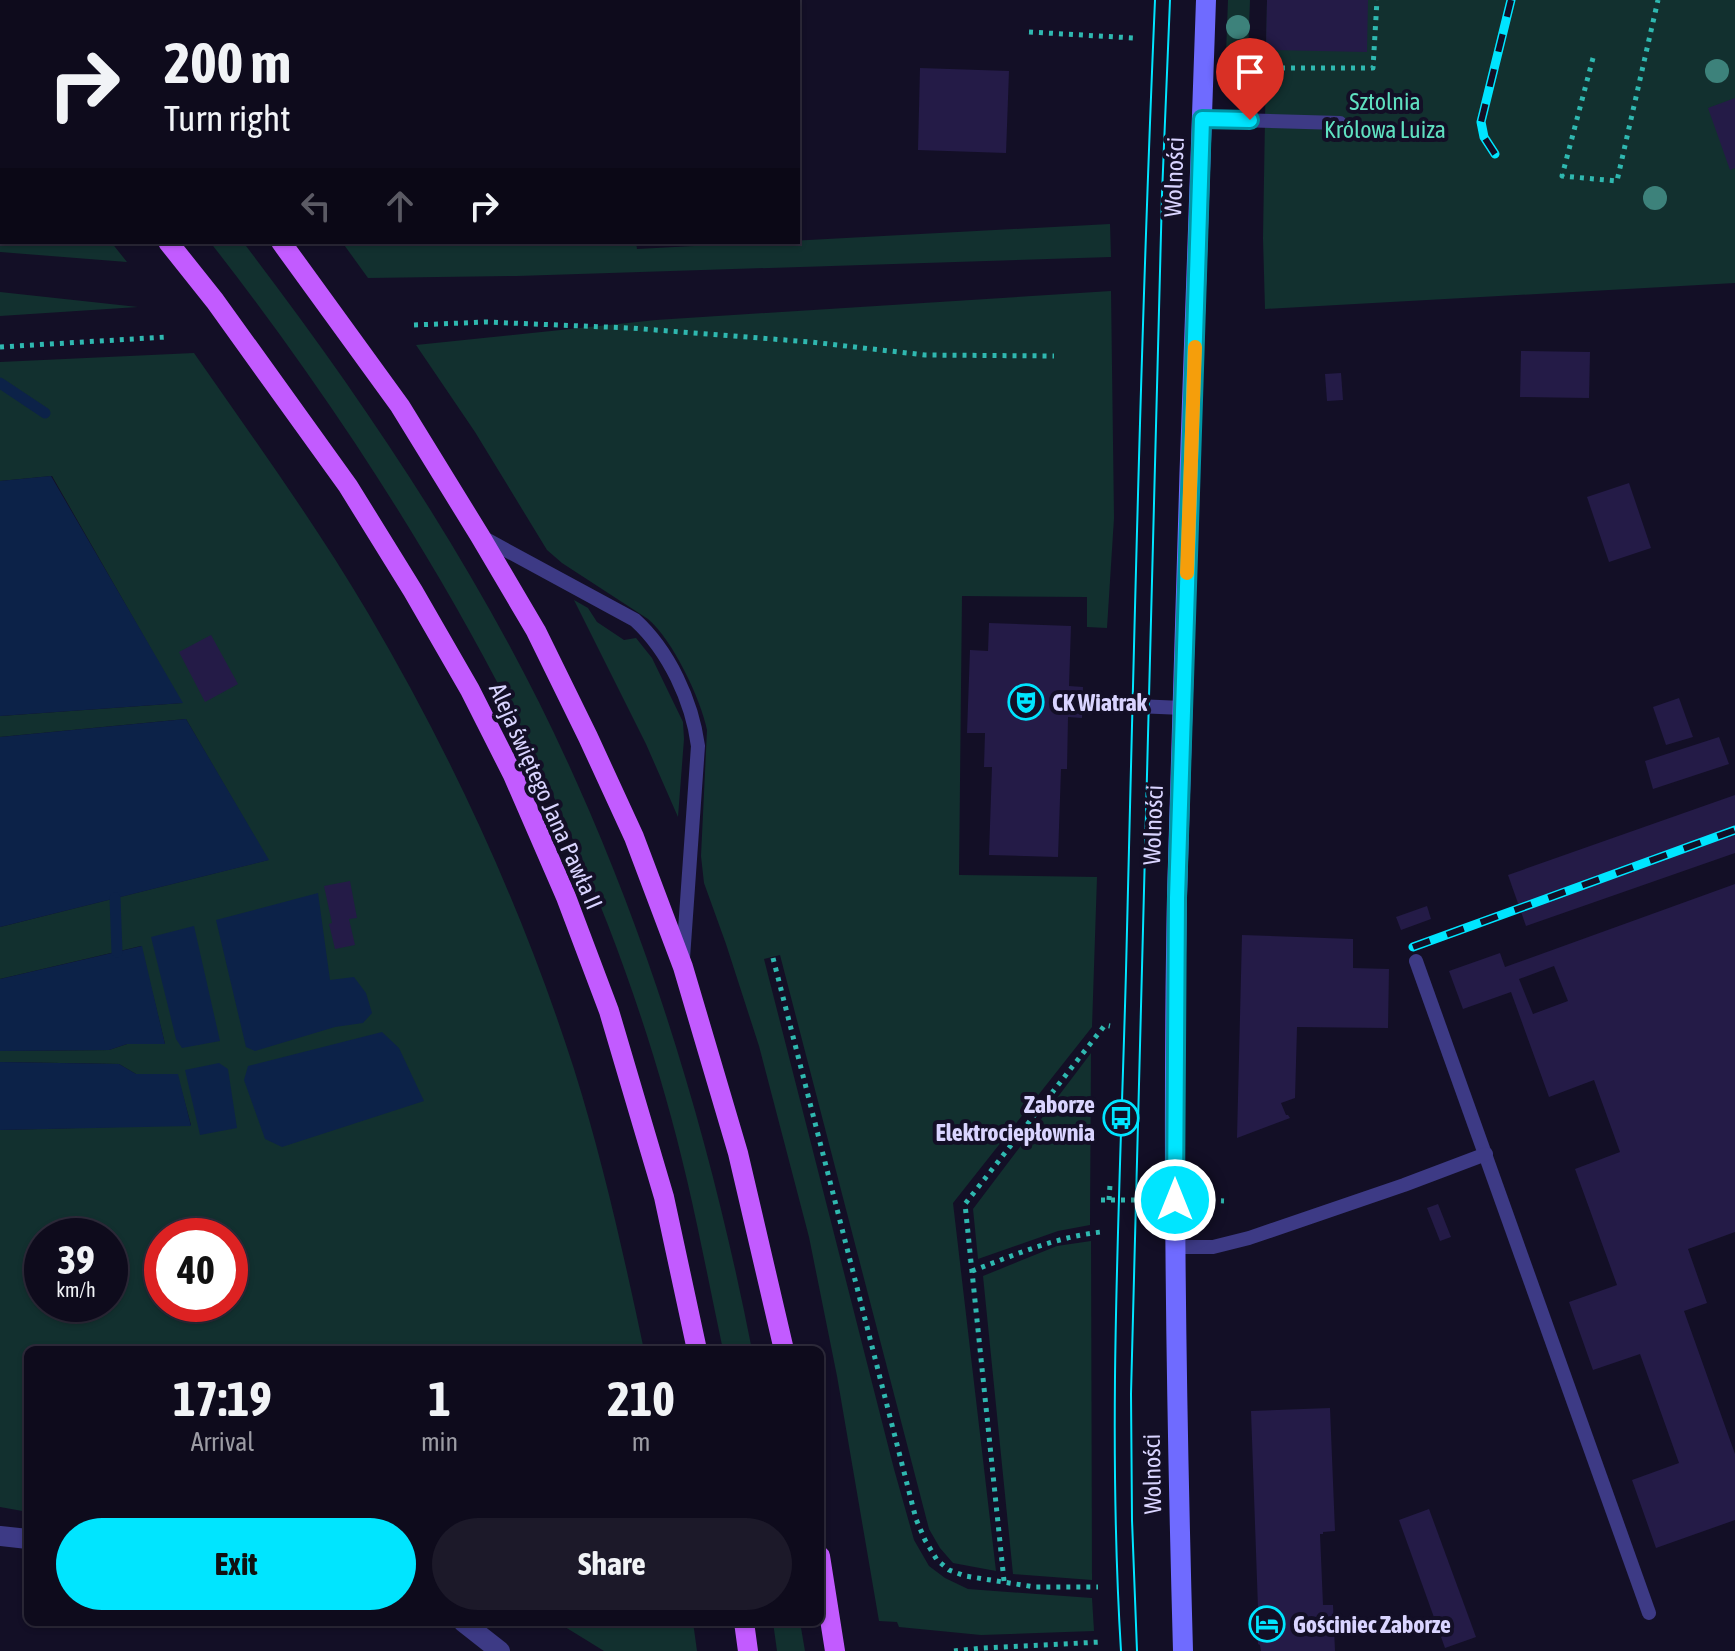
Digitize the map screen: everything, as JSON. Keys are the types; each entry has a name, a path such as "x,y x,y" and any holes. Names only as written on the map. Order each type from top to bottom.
{"main road":[{"name":"Aleja świętego Jana Pawła II","path":"170,244 215,301 348,486 449,653 513,775 566,897 609,1011 664,1197 696,1346"},
{"path":"284,244 400,406 480,536 536,631 634,837 683,967 738,1153 783,1346"},
{"path":"824,1581 835,1651"},
{"path":"745,1626 748,1651"}],"street":[{"name":"Wolności","path":"1183,1651 1175,1247 1177,898 1206,0"},
{"path":"0,1536 24,1539"},
{"path":"468,1626 500,1651"}],"lane":[{"path":"1202,119 1340,123"},
{"path":"480,536 635,620 664,653 690,707 698,746 683,967"},
{"path":"1113,705 1183,708"},
{"path":"1416,961 1649,1613"},
{"path":"1175,1247 1213,1247 1249,1238 1486,1154"}],"path":[{"path":"1251,68 1373,68 1377,0"},
{"path":"1593,58 1562,176 1617,181 1658,0"},
{"path":"1029,32 1134,38"},
{"path":"414,325 486,322 630,328 811,342 925,355 1054,356"},
{"path":"0,347 166,337"},
{"path":"773,958 916,1519 925,1540 937,1560 949,1570 965,1576 1035,1587 1098,1587"},
{"path":"1004,1581 965,1204 1105,1025 1110,1026"},
{"path":"1109,1200 1110,1185"},
{"path":"972,1271 1065,1238 1101,1232"},
{"path":"954,1651 1081,1647 1101,1642"}],"green space":[{"path":"1228,0 1250,0 1248,55 1226,54"},
{"name":"Sztolnia Królowa Luiza","path":"1267,0 1735,0 1735,283 1265,309 1263,238"},
{"path":"1110,224 1111,257 368,278 343,244 636,244 637,249 800,244 800,240"},
{"path":"0,244 113,244 127,262 0,252"},
{"path":"212,244 244,244 338,371 468,571 543,711 606,851 658,991 720,1205 751,1346 722,1346 679,1148 642,1019 582,861 526,738 462,618 392,501 248,291"},
{"path":"1111,291 1114,518 1107,628 1087,627 1087,597 962,596 959,875 1097,877 1092,1027 953,1203 996,1571 953,1563 929,1529 780,955 764,959 914,1540 929,1566 968,1589 1092,1598 1094,1631 981,1635 899,1627 897,1622 879,1621 837,1376 809,1237 759,1046 704,883 701,856 707,730 699,702 676,655 648,619 547,550 475,432 416,345 656,320"},
{"path":"0,292 138,307 0,316"},
{"path":"194,353 283,481 327,546 399,667 457,779 509,893 574,1069 621,1244 643,1346 24,1346 24,1511 0,1507 0,1130 191,1125 177,1074 136,1074 119,1064 0,1062 0,1051 109,1050 127,1044 165,1044 141,946 0,979 0,927 268,860 186,719 0,737 0,716 182,703 52,476 0,481 0,362"},
{"path":"574,600 588,608 597,622 624,640 636,638 652,658 683,722 678,817 646,744"},
{"path":"1091,1053 1090,1225 1058,1231 978,1259 973,1209"},
{"path":"1091,1241 1092,1580 1013,1574 983,1276 1057,1246"},
{"path":"563,1626 694,1626 697,1651 604,1651"},
{"path":"774,1626 801,1626 805,1651 777,1651"}],"water":[{"path":"51,476 183,703 0,716 0,481"},
{"path":"186,719 269,860 0,927 0,737"},
{"path":"318,893 330,980 354,977 366,993 372,1013 363,1023 335,1027 255,1051 246,1047 216,920"},
{"path":"194,926 220,1041 182,1048 176,1039 151,937"},
{"path":"142,946 165,1044 127,1044 109,1050 0,1051 0,979"},
{"path":"382,1032 399,1048 424,1101 282,1147 265,1139 244,1080 248,1066"},
{"path":"0,1062 119,1064 136,1074 178,1074 191,1126 0,1130"},
{"path":"219,1063 228,1069 237,1128 200,1135 185,1070"}],"building":[{"path":"1267,0 1368,0 1367,52 1266,50"},
{"path":"920,68 1009,71 1006,153 918,150"},
{"path":"1735,98 1735,168 1730,170 1708,108"},
{"path":"1521,351 1590,352 1589,398 1520,397"},
{"path":"1341,373 1343,400 1327,401 1325,374"},
{"path":"1629,483 1651,548 1609,562 1587,497"},
{"name":"CK Wiatrak","path":"989,623 1071,626 1069,686 1083,687 1082,718 1068,717 1067,769 1061,769 1058,857 989,855 992,767 984,767 985,733 967,733 970,650 988,651"},
{"path":"211,635 238,684 205,702 179,652"},
{"path":"1679,698 1693,737 1666,745 1653,707"},
{"path":"1719,737 1729,764 1653,789 1645,761"},
{"path":"1735,795 1735,853 1526,926 1508,875"},
{"path":"350,881 357,918 349,919 355,945 335,949 324,886"},
{"path":"1735,884 1735,1232 1688,1249 1707,1303 1684,1311 1735,1454 1735,1520 1656,1548 1632,1480 1679,1463 1640,1354 1593,1370 1569,1302 1617,1285 1575,1169 1620,1152 1594,1080 1549,1097 1511,992 1463,1009 1449,971 1500,953 1505,967","holes":["1554,966 1568,1001 1533,1014 1519,979"]},
{"path":"1427,906 1431,919 1401,930 1396,917"},
{"path":"1242,935 1353,939 1353,968 1389,969 1388,1028 1297,1027 1295,1098 1281,1103 1290,1118 1237,1138"},
{"path":"1438,1204 1451,1237 1440,1241 1427,1208"},
{"path":"1330,1408 1335,1531 1320,1534 1323,1605 1333,1605 1335,1651 1261,1651 1256,1608 1251,1411"},
{"path":"1429,1509 1476,1637 1445,1648 1399,1520"}],"waterway":[{"path":"0,383 45,413"},
{"path":"115,898 117,952"}],"tram line":[{"path":"1121,1651 1115,1481 1116,1311 1155,0"},
{"path":"1137,1651 1131,1394 1162,194 1170,0"}],"railway":[{"path":"1495,154 1484,137 1481,122 1511,0"},
{"path":"1413,947 1735,830"}],"slow traffic":[{"path":"1187,573 1195,347"}],"place":[{"name":"CK Wiatrak","path":"1026,702"},
{"name":"Zaborze Elektrociepłownia","path":"1121,1118"},
{"name":"Gościniec Zaborze","path":"1267,1624"}],"route":[{"path":"1175,1200 1177,898 1202,119 1250,120"}]}
